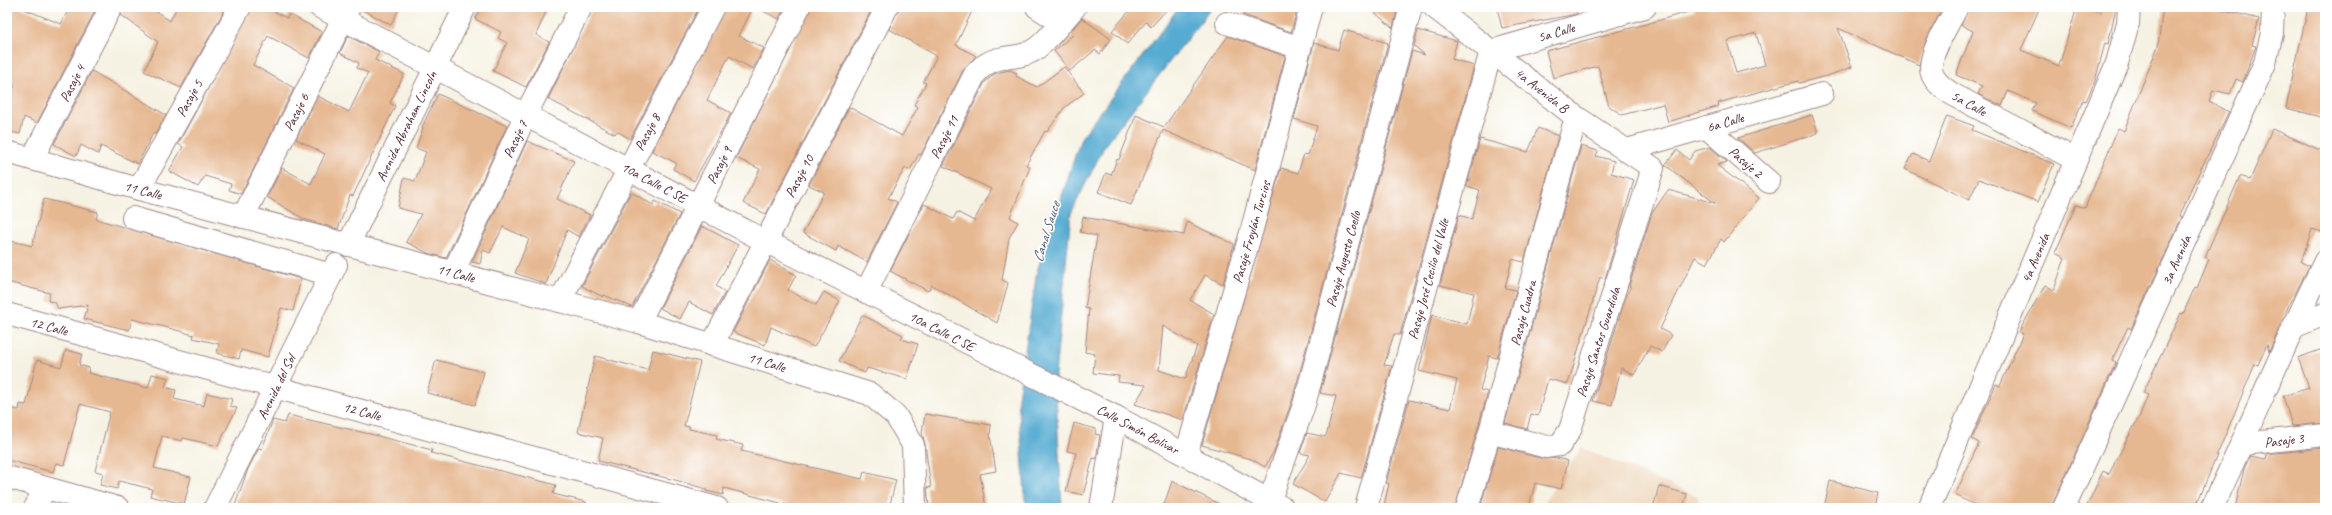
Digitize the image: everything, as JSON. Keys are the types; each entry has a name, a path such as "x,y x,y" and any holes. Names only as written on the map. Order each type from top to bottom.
{"street":[{"name":"Pasaje 4","path":"32,159 111,7"},
{"name":"Pasaje 5","path":"139,189 240,7"},
{"name":"10a Calle C SE","path":"320,7 346,13 434,67 526,114 765,241 990,355"},
{"name":"Avenida Abraham Lincoln","path":"348,245 434,67 465,7"},
{"name":"Pasaje 7","path":"453,273 526,114 581,7"},
{"name":"Pasaje 8","path":"560,301 713,7"},
{"name":"Pasaje 9","path":"639,322 799,7"},
{"name":"Pasaje 10","path":"712,345 887,7"},
{"path":"1037,7 1060,22"},
{"name":"Pasaje 11","path":"866,292 975,74 985,63 998,58 1017,56 1036,48 1075,7"},
{"name":"Pasaje Froylán Turcios","path":"1186,455 1252,229 1311,7"},
{"name":"Pasaje Augusto Coello","path":"1274,506 1304,405 1411,7"},
{"name":"4a Avenida B","path":"1434,7 1576,118 1653,168"},
{"name":"5a Calle","path":"1491,51 1645,7"},
{"name":"5a Calle","path":"1957,7 1934,54 1930,69 1938,84 1952,94 2076,160"},
{"name":"4a Avenida","path":"1931,507 2117,63 2128,23 2129,7"},
{"name":"3a Avenida","path":"2064,508 2265,63 2272,33 2273,7"},
{"name":"Pasaje 6","path":"243,217 346,13"},
{"path":"1227,23 1300,48"},
{"name":"Pasaje José Cecilio del Valle","path":"1366,508 1491,51"},
{"name":"6a Calle","path":"1627,150 1822,94"},
{"name":"Pasaje Cuadra","path":"1467,508 1490,432 1576,118"},
{"name":"Pasaje 2","path":"1706,127 1768,182"},
{"name":"11 Calle","path":"7,152 243,217 639,322 870,394 896,416 913,444 915,508"},
{"name":"Pasaje Santos Guardiola","path":"1490,432 1547,447 1560,445 1570,430 1653,168"},
{"name":"Avenida del Sol","path":"133,218 333,270 215,508"},
{"path":"2212,508 2243,444 2293,327 2325,261"},
{"name":"12 Calle","path":"7,314 716,508"},
{"path":"2293,327 2325,314"},
{"name":"Calle Simón Bolívar","path":"990,355 1106,412 1186,455 1274,506"},
{"path":"1101,508 1106,412"},
{"name":"Pasaje 3","path":"2243,444 2325,435"},
{"path":"7,477 118,508"},
{"path":"35,508 45,488"}],"shaded area":[{"path":"1582,448 1699,497 1695,508 1540,508"}],"water":[{"path":"1179,7 1212,7 1105,145 1071,213 1055,375 1062,508 1026,508 1018,398 1037,271 1081,138"}],"building":[{"path":"7,7 19,7 61,24 70,7 97,7 37,123 24,117 20,134 7,131 7,102 15,86 7,82"},
{"path":"123,7 150,7 170,21 177,7 226,7 181,88 144,71 158,42 121,15"},
{"path":"252,7 265,7 287,18 289,14 322,32 309,58 268,36 253,65 294,88 241,194 229,190 231,184 205,176 198,187 169,171 183,147 178,144"},
{"path":"361,7 400,7 391,25 361,9"},
{"path":"481,7 548,7 536,35 549,42 526,87 493,71 507,43 498,38 501,32 475,19"},
{"path":"593,7 699,7 630,139 617,131 615,134 548,99"},
{"path":"725,7 753,7 739,36 764,48 753,69 729,56 707,100 731,113 694,181 673,169 676,163 652,151"},
{"path":"755,7 785,7 779,19"},
{"path":"811,7 873,7 766,214 743,203 760,169 736,158"},
{"path":"899,7 974,7 956,45 976,56 964,68 921,155 919,154 910,170 905,168 888,198 897,202 867,262 838,246 836,251 803,233 824,192 809,185 849,107 902,136 918,107 914,105 926,83 923,82 937,56 889,29"},
{"path":"1129,7 1169,7 1151,27 1146,22 1127,44 1112,31 1131,9"},
{"path":"1248,7 1298,7 1291,32 1243,15"},
{"path":"1368,7 1398,7 1393,28 1392,27"},
{"path":"1497,7 1576,7 1577,14 1502,28"},
{"path":"1694,7 1943,7 1926,40 1919,65 1838,28 1852,67 1827,76 1799,83 1798,81 1718,103 1719,106 1668,122 1663,104 1622,115 1609,106 1598,66 1553,78 1546,51 1695,10","holes":["1756,33 1765,65 1736,73 1727,41"]},
{"path":"1969,7 2040,7 2021,50 2059,66 2077,7 2101,12 2102,7 2116,7 2108,44 2105,43 2095,81 2086,101 2083,100 2071,128 2032,111 2036,103 2008,91 2002,106 1978,94 1982,86 1956,75 1973,31 1961,25"},
{"path":"2163,7 2213,7 2259,19 2252,45 2256,46 2243,82 2236,79 2230,94 2213,90 2209,101 2229,112 2192,187 2180,216 2182,217 2131,329 2128,327 2112,360 2116,362 2051,508 1981,508 1955,495 1979,443 1972,439 1996,384 2000,386 2023,334 2019,332 2045,285 2054,290 2065,258 2055,253 2076,205 2085,208 2118,128 2124,131 2158,46"},
{"path":"2308,7 2325,7 2325,118 2286,108"},
{"path":"1082,18 1111,39 1100,54 1095,50 1070,71 1054,51 1074,34 1071,31"},
{"path":"1344,30 1388,43 1292,401 1274,451 1265,467 1251,459 1202,445 1281,168 1298,173 1304,154 1308,155 1317,126 1294,119 1314,43 1338,50"},
{"path":"1418,30 1457,41 1452,59 1474,66 1400,335 1394,334 1384,365 1392,366 1361,478 1341,473 1325,502 1293,484 1310,455 1300,453 1307,433 1325,437 1327,433 1336,396 1320,393 1412,51 1425,55 1414,46"},
{"path":"348,36 379,52 375,60 404,74 390,103 395,106 353,196 350,195 338,229 304,219 267,197 282,168 311,184 325,154 296,139 318,96 349,112 368,73 357,68 359,63 340,53"},
{"path":"1228,36 1285,56 1255,170 1163,130 1131,205 1098,192 1106,173 1111,175 1117,159 1119,160 1136,115 1164,127"},
{"path":"1064,67 1084,93 1064,108 1047,132 1045,131 1026,165 1030,167 1010,217 1018,222 1009,238 1002,280 1008,283 997,323 932,285 928,291 890,271 924,204 953,219 957,212 974,221 991,189 943,166 985,82 996,73 1010,70 1017,73 1016,76 1037,87"},
{"path":"92,71 166,115 155,134 153,133 138,164 101,146 98,154 81,145 76,156 54,144"},
{"path":"438,94 507,126 446,258 428,253 406,242 421,214 398,208 404,178 415,181 426,152 416,148 423,128 422,127"},
{"path":"1812,115 1818,133 1755,153 1738,138"},
{"path":"1947,116 1974,126 1972,130 2054,164 2038,202 1979,179 1969,200 1905,169 1913,154 1929,161"},
{"path":"1538,128 1558,136 1524,262 1512,259 1505,288 1516,290 1497,358 1489,356 1480,390 1488,392 1455,508 1396,508 1384,505 1389,484 1386,483 1409,400 1450,409 1457,380 1419,371 1432,315 1467,324 1474,293 1440,285 1459,215 1472,219 1480,190 1467,186 1480,139 1528,152"},
{"path":"2272,129 2325,152 2325,233 2312,229 2301,262 2309,266 2291,300 2269,352 2267,344 2258,365 2255,364 2195,508 2086,508 2103,471 2109,474 2140,415 2148,395 2143,393 2181,313 2183,314 2195,287 2197,288 2209,259 2205,257 2240,176 2250,180"},
{"path":"527,141 574,161 557,199 590,215 579,237 567,230 546,284 515,273 529,239 503,227 490,253 483,250 480,264 472,262"},
{"path":"1581,146 1598,151 1596,156 1614,161 1611,173 1634,180 1605,279 1600,277 1568,384 1548,379 1538,416 1531,414 1527,429 1505,423"},
{"path":"1710,147 1727,162 1717,165 1759,198 1724,242 1721,239 1707,264 1695,257 1660,329 1671,335 1662,352 1650,346 1634,375 1621,368 1612,405 1593,401 1625,299 1631,287 1629,286 1652,213 1668,190 1715,203 1665,165 1677,150 1689,160 1695,151"},
{"path":"631,192 653,205 655,201 680,214 632,307 604,295 603,297 582,286"},
{"path":"44,199 98,212 96,219 301,279 293,311 281,308 268,357 241,350 239,359 217,353 219,344 193,338 194,335 132,319 129,330 84,319 88,305 58,309 55,302 48,301 50,293 7,282 7,240 32,246"},
{"path":"1083,217 1184,235 1187,222 1234,244 1223,284 1205,275 1190,300 1214,314 1183,420 1135,404 1146,385 1118,382 1119,376 1093,373 1095,354 1085,352 1089,309 1085,308 1097,236 1080,232","holes":["1163,326 1197,346 1185,379 1159,370"]},
{"path":"702,226 738,245 716,286 725,292 713,315 689,302 680,319 660,308"},
{"path":"770,260 796,275 788,290 816,305 824,292 840,301 814,347 771,327 765,345 733,332"},
{"path":"862,315 903,335 901,339 918,344 907,379 867,368 865,373 839,361"},
{"path":"2325,348 2325,423 2292,426 2283,396 2309,388 2298,358"},
{"path":"66,350 82,354 79,365 89,368 88,373 148,388 152,374 168,378 165,387 176,390 174,399 204,406 207,393 232,399 230,406 237,408 218,446 183,438 182,441 162,436 154,468 191,477 184,504 150,496 152,489 119,481 117,489 100,485 103,473 95,471 110,412 80,404 64,465 56,463 53,472 7,460 7,407 19,410 20,404 26,405 37,360 61,367"},
{"path":"653,350 700,362 684,426 690,427 689,429 717,435 716,439 743,445 741,451 862,479 864,472 896,480 889,508 799,508 724,488 723,495 706,491 706,489 679,481 598,461 603,438 578,432 595,356 648,370"},
{"path":"436,360 484,372 475,405 427,393"},
{"path":"925,414 991,425 990,435 996,471 980,474 986,508 929,508 927,487 931,488 922,433"},
{"path":"288,415 432,450 431,453 556,485 553,494 586,502 585,508 234,508 248,469 259,448 262,449 273,420 285,423"},
{"path":"1074,423 1096,429 1095,434 1100,435 1096,459 1093,458 1083,495 1066,491 1076,453 1067,451"},
{"path":"1498,447 1544,459 1557,458 1568,461 1561,489 1535,483 1529,508 1480,508"},
{"path":"2325,448 2325,508 2235,508 2244,469 2250,456 2266,459 2267,454"},
{"path":"1172,481 1228,508 1163,508"},
{"path":"1830,481 1878,493 1875,508 1824,508"},
{"path":"1659,486 1687,494 1683,508 1653,508"}],"water label":[{"name":"Canal Sauce","path":"1046,232"}]}
